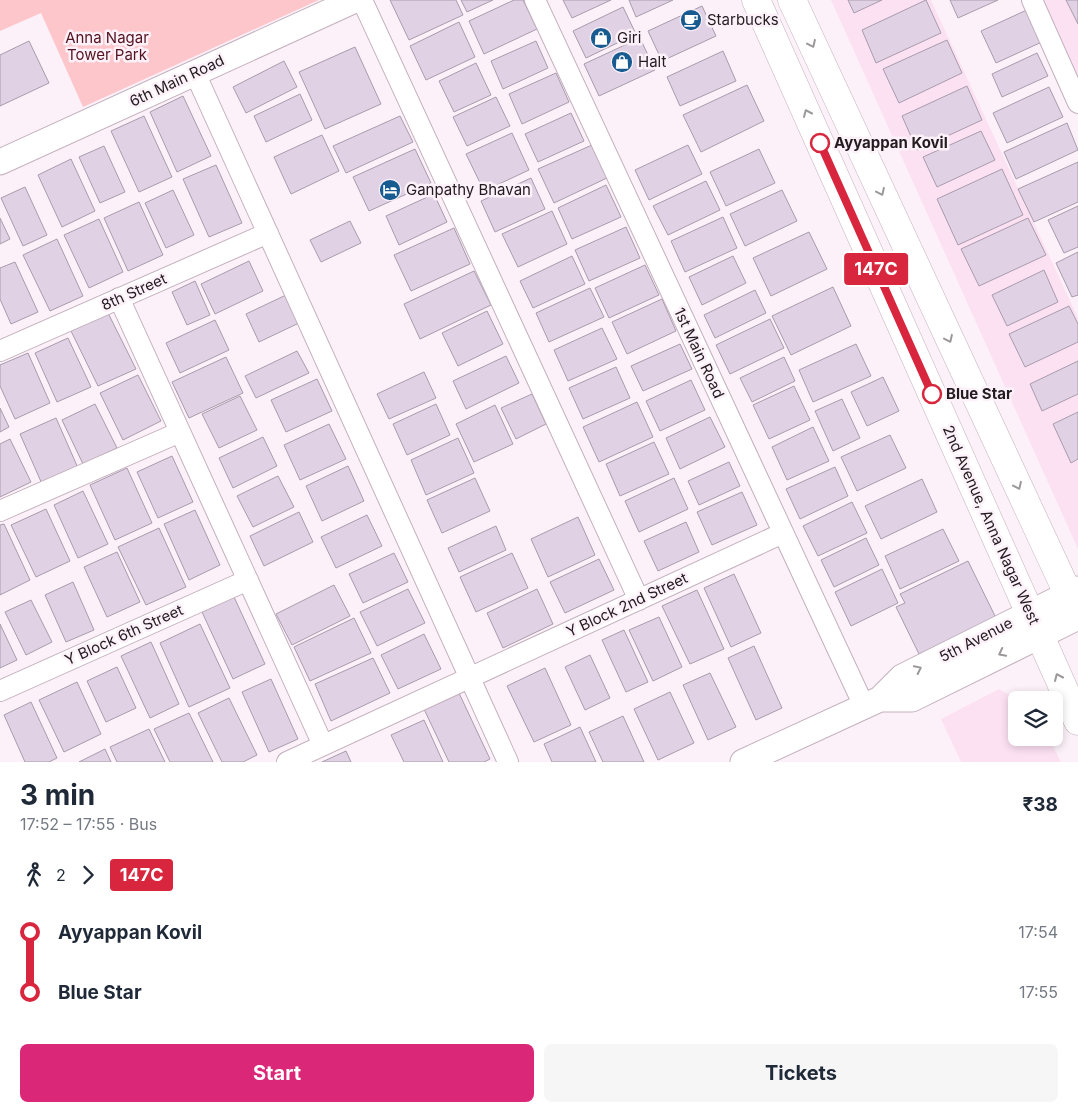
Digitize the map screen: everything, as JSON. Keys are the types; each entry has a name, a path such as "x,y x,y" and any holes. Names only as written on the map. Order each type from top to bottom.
{"main road":[{"name":"2nd Avenue, Anna Nagar West","path":"756,0 1078,722"},
{"path":"792,0 1076,604"}],"street":[{"name":"6th Main Road","path":"0,162 355,0"},
{"path":"362,0 640,600"},
{"name":"1st Main Road","path":"535,0 783,533 872,703"},
{"path":"1032,0 1078,103"},
{"path":"195,73 508,762"},
{"name":"8th Street","path":"0,351 268,233"},
{"path":"119,298 323,745"},
{"path":"0,511 180,432"},
{"name":"Y Block 2nd Street","path":"299,759 323,745 783,533"},
{"name":"Y Block 6th Street","path":"0,691 248,580"},
{"name":"5th Avenue","path":"743,762 872,703 912,699 1034,624 1076,604"}],"shaded area":[{"path":"831,0 931,0 1078,318 1078,549"},
{"path":"1032,0 1078,0 1078,97"},
{"path":"999,689 1008,694 1008,746 1053,746 1061,762 961,762 941,719"}],"green space":[{"name":"Anna Nagar Tower Park","path":"0,0 319,0 83,107 41,13 0,31"}],"building":[{"path":"390,0 456,0 463,15 409,40"},
{"path":"461,0 493,0 467,12"},
{"path":"514,0 523,0 537,29 484,54 469,21"},
{"path":"563,0 611,0 572,18"},
{"path":"629,0 673,0 636,17"},
{"path":"848,0 882,0 854,13"},
{"path":"926,0 941,33 876,63 862,30"},
{"path":"950,0 998,0 958,18"},
{"path":"1066,0 1078,0 1078,24"},
{"path":"702,6 716,36 662,61 648,31"},
{"path":"623,7 636,34 586,58 573,31"},
{"path":"1029,9 1044,41 996,63 981,31"},
{"path":"459,22 475,57 426,80 410,46"},
{"path":"640,38 655,70 599,96 584,64"},
{"path":"947,40 962,73 899,103 883,69"},
{"path":"29,41 49,83 0,106 0,55"},
{"path":"536,41 548,68 503,89 491,61"},
{"path":"355,47 381,104 325,129 299,72"},
{"path":"723,51 736,81 680,106 667,77"},
{"path":"1037,53 1048,76 1002,97 992,74"},
{"path":"284,61 297,87 246,113 233,87"},
{"path":"476,63 491,95 454,112 439,81"},
{"path":"556,73 569,102 522,124 509,94"},
{"path":"747,85 764,121 701,152 683,115"},
{"path":"967,86 982,120 917,150 902,116"},
{"path":"1049,87 1063,117 1007,143 993,113"},
{"path":"300,94 312,120 266,142 254,116"},
{"path":"183,96 211,156 177,172 150,112"},
{"path":"496,97 510,126 467,146 453,117"},
{"path":"571,113 584,141 538,162 525,134"},
{"path":"144,116 172,177 139,192 111,131"},
{"path":"400,116 413,142 346,173 333,146"},
{"path":"1067,123 1078,150 1016,179 1004,152"},
{"path":"981,131 995,160 937,187 923,157"},
{"path":"512,133 529,170 484,191 466,154"},
{"path":"322,135 339,171 291,194 274,157"},
{"path":"592,145 607,178 554,203 538,169"},
{"path":"688,145 702,174 649,200 635,170"},
{"path":"104,146 125,192 100,203 79,157"},
{"path":"415,149 431,183 369,211 353,177"},
{"path":"759,149 775,183 726,206 710,172"},
{"path":"71,159 95,211 62,227 38,175"},
{"path":"1078,162 1078,202 1034,222 1018,189"},
{"path":"216,165 242,223 209,237 183,179"},
{"path":"1002,169 1023,215 958,245 937,199"},
{"path":"531,178 545,209 495,232 481,201"},
{"path":"706,181 720,210 668,235 653,206"},
{"path":"606,185 621,217 572,239 558,208"},
{"path":"25,187 47,235 23,246 1,198"},
{"path":"173,190 194,235 166,248 145,203"},
{"path":"782,190 797,221 745,246 730,214"},
{"path":"434,194 447,222 399,245 386,216"},
{"path":"139,202 163,255 128,271 104,218"},
{"path":"1078,206 1078,247 1064,253 1048,220"},
{"path":"552,211 567,244 518,267 502,234"},
{"path":"723,217 737,248 685,272 671,241"},
{"path":"0,218 10,239 0,244"},
{"path":"1028,218 1046,255 979,286 961,249"},
{"path":"99,219 123,272 89,288 64,235"},
{"path":"350,221 361,243 321,262 310,240"},
{"path":"626,227 640,258 589,281 575,250"},
{"path":"454,228 470,264 411,291 394,255"},
{"path":"809,232 827,269 771,296 753,258"},
{"path":"57,239 83,296 50,311 23,255"},
{"path":"1078,252 1078,295 1072,297 1056,263"},
{"path":"572,256 585,284 533,308 520,281"},
{"path":"733,256 746,283 702,305 689,277"},
{"path":"249,261 263,291 215,314 201,284"},
{"path":"15,262 38,312 11,324 0,299 0,268"},
{"path":"645,265 659,295 609,318 595,288"},
{"path":"1044,270 1058,302 1007,326 992,295"},
{"path":"474,271 491,305 420,339 404,304"},
{"path":"195,281 210,315 187,325 172,292"},
{"path":"833,287 851,326 791,355 772,316"},
{"path":"590,288 604,317 549,342 536,313"},
{"path":"755,290 766,313 715,338 704,315"},
{"path":"286,295 299,323 259,342 246,314"},
{"path":"662,299 676,331 627,354 612,322"},
{"path":"1069,306 1078,324 1078,342 1025,367 1009,334"},
{"path":"487,311 503,344 458,366 442,333"},
{"path":"108,313 136,369 98,386 71,331"},
{"path":"770,319 784,348 730,374 716,345"},
{"path":"215,320 229,350 180,373 166,343"},
{"path":"602,328 617,359 568,381 554,350"},
{"path":"68,338 91,387 57,402 35,353"},
{"path":"680,344 692,369 643,391 631,366"},
{"path":"856,344 871,376 813,402 799,370"},
{"path":"297,351 309,373 256,398 245,376"},
{"path":"28,353 50,403 15,419 0,386 0,365"},
{"path":"506,356 519,383 466,409 453,381"},
{"path":"226,357 243,393 189,418 172,382"},
{"path":"784,357 795,381 752,402 740,378"},
{"path":"1078,361 1078,394 1042,411 1030,384"},
{"path":"616,367 630,398 583,419 569,388"},
{"path":"424,372 436,398 389,419 377,394"},
{"path":"138,375 161,421 123,440 100,393"},
{"path":"883,377 899,411 867,426 851,392"},
{"path":"317,379 332,411 286,432 271,400"},
{"path":"691,380 705,410 660,431 646,401"},
{"path":"794,386 810,420 769,439 753,405"},
{"path":"532,394 546,424 516,439 501,408"},
{"path":"240,396 257,430 219,448 202,414"},
{"path":"842,399 860,438 833,451 815,411"},
{"path":"637,402 653,437 599,462 583,427"},
{"path":"95,404 117,448 83,464 62,420"},
{"path":"436,404 450,435 407,455 393,424"},
{"path":"495,405 513,444 474,462 456,424"},
{"path":"0,408 9,427 0,432"},
{"path":"1078,412 1078,459 1071,463 1053,424"},
{"path":"710,417 725,447 680,469 666,438"},
{"path":"56,418 78,468 42,484 20,434"},
{"path":"329,424 346,459 300,480 284,445"},
{"path":"813,427 829,461 787,480 772,447"},
{"path":"890,435 906,468 857,491 841,457"},
{"path":"263,437 277,466 233,488 219,458"},
{"path":"458,438 474,473 426,495 411,460"},
{"path":"10,439 31,482 0,497 0,444"},
{"path":"654,442 669,474 620,496 606,464"},
{"path":"172,456 193,502 158,518 137,472"},
{"path":"729,462 740,486 699,505 688,481"},
{"path":"348,466 364,501 322,521 306,486"},
{"path":"835,467 848,496 800,519 786,489"},
{"path":"127,468 152,523 115,540 90,485"},
{"path":"278,476 294,507 253,527 237,496"},
{"path":"475,478 490,511 442,533 427,500"},
{"path":"674,478 688,509 639,532 625,501"},
{"path":"922,479 937,512 881,539 865,506"},
{"path":"83,491 108,544 78,558 54,505"},
{"path":"742,492 757,525 712,545 697,512"},
{"path":"852,502 867,533 818,556 803,526"},
{"path":"46,509 70,561 36,577 11,525"},
{"path":"195,510 220,565 189,580 164,524"},
{"path":"299,512 313,542 264,566 250,536"},
{"path":"367,515 382,546 336,568 321,537"},
{"path":"578,517 595,555 548,577 531,539"},
{"path":"686,522 699,552 658,571 644,541"},
{"path":"4,524 30,580 0,595 0,525"},
{"path":"496,526 506,550 459,572 448,548"},
{"path":"159,528 186,587 146,605 118,547"},
{"path":"943,529 959,561 900,589 885,556"},
{"path":"866,538 879,565 834,587 821,560"},
{"path":"117,552 140,602 107,617 84,567"},
{"path":"394,553 408,582 363,603 349,574"},
{"path":"512,553 528,588 476,612 460,577"},
{"path":"599,559 614,590 565,613 550,582"},
{"path":"968,561 996,618 919,654 896,607 905,603 900,594"},
{"path":"882,569 898,603 851,626 835,592"},
{"path":"734,574 761,633 731,647 704,588"},
{"path":"73,582 94,630 66,642 45,595"},
{"path":"334,585 350,616 292,645 276,614"},
{"path":"408,589 425,623 377,646 360,612"},
{"path":"537,589 553,624 503,648 487,613"},
{"path":"697,590 724,649 690,664 662,606"},
{"path":"234,597 265,664 233,679 202,612"},
{"path":"31,600 52,642 26,655 5,612"},
{"path":"659,617 682,667 653,681 629,630"},
{"path":"354,618 371,653 310,681 294,647"},
{"path":"0,624 17,660 0,668"},
{"path":"200,624 230,688 189,707 160,643"},
{"path":"624,630 648,682 626,692 602,640"},
{"path":"424,634 441,669 398,689 381,655"},
{"path":"151,642 179,704 150,718 121,656"},
{"path":"754,646 782,708 756,720 728,658"},
{"path":"590,655 610,698 585,710 565,667"},
{"path":"373,658 390,693 331,721 315,684"},
{"path":"117,667 136,708 106,722 87,681"},
{"path":"545,668 571,725 534,742 507,686"},
{"path":"710,673 736,727 708,740 683,685"},
{"path":"271,679 298,739 269,752 242,692"},
{"path":"77,682 101,734 64,752 39,700"},
{"path":"458,691 490,759 484,762 449,762 423,707"},
{"path":"670,692 694,743 658,760 634,709"},
{"path":"229,698 257,755 243,762 222,762 198,713"},
{"path":"31,702 57,758 49,762 25,762 4,715"},
{"path":"189,713 213,762 170,762 154,729"},
{"path":"623,716 644,762 603,762 589,732"},
{"path":"424,720 443,762 404,762 391,735"},
{"path":"580,727 596,762 552,762 544,744"},
{"path":"149,729 165,762 117,762 110,747"},
{"path":"105,749 111,762 79,762"},
{"path":"346,751 351,762 322,762"}],"bus line":[{"name":"147C","path":"820,143 932,394"}],"place":[{"name":"Starbucks","path":"691,20"},
{"name":"Giri","path":"601,38"},
{"name":"Halt","path":"622,62"},
{"name":"Ayyappan Kovil","path":"820,143"},
{"name":"Ganpathy Bhavan","path":"390,190"},
{"name":"Blue Star","path":"932,394"}]}
